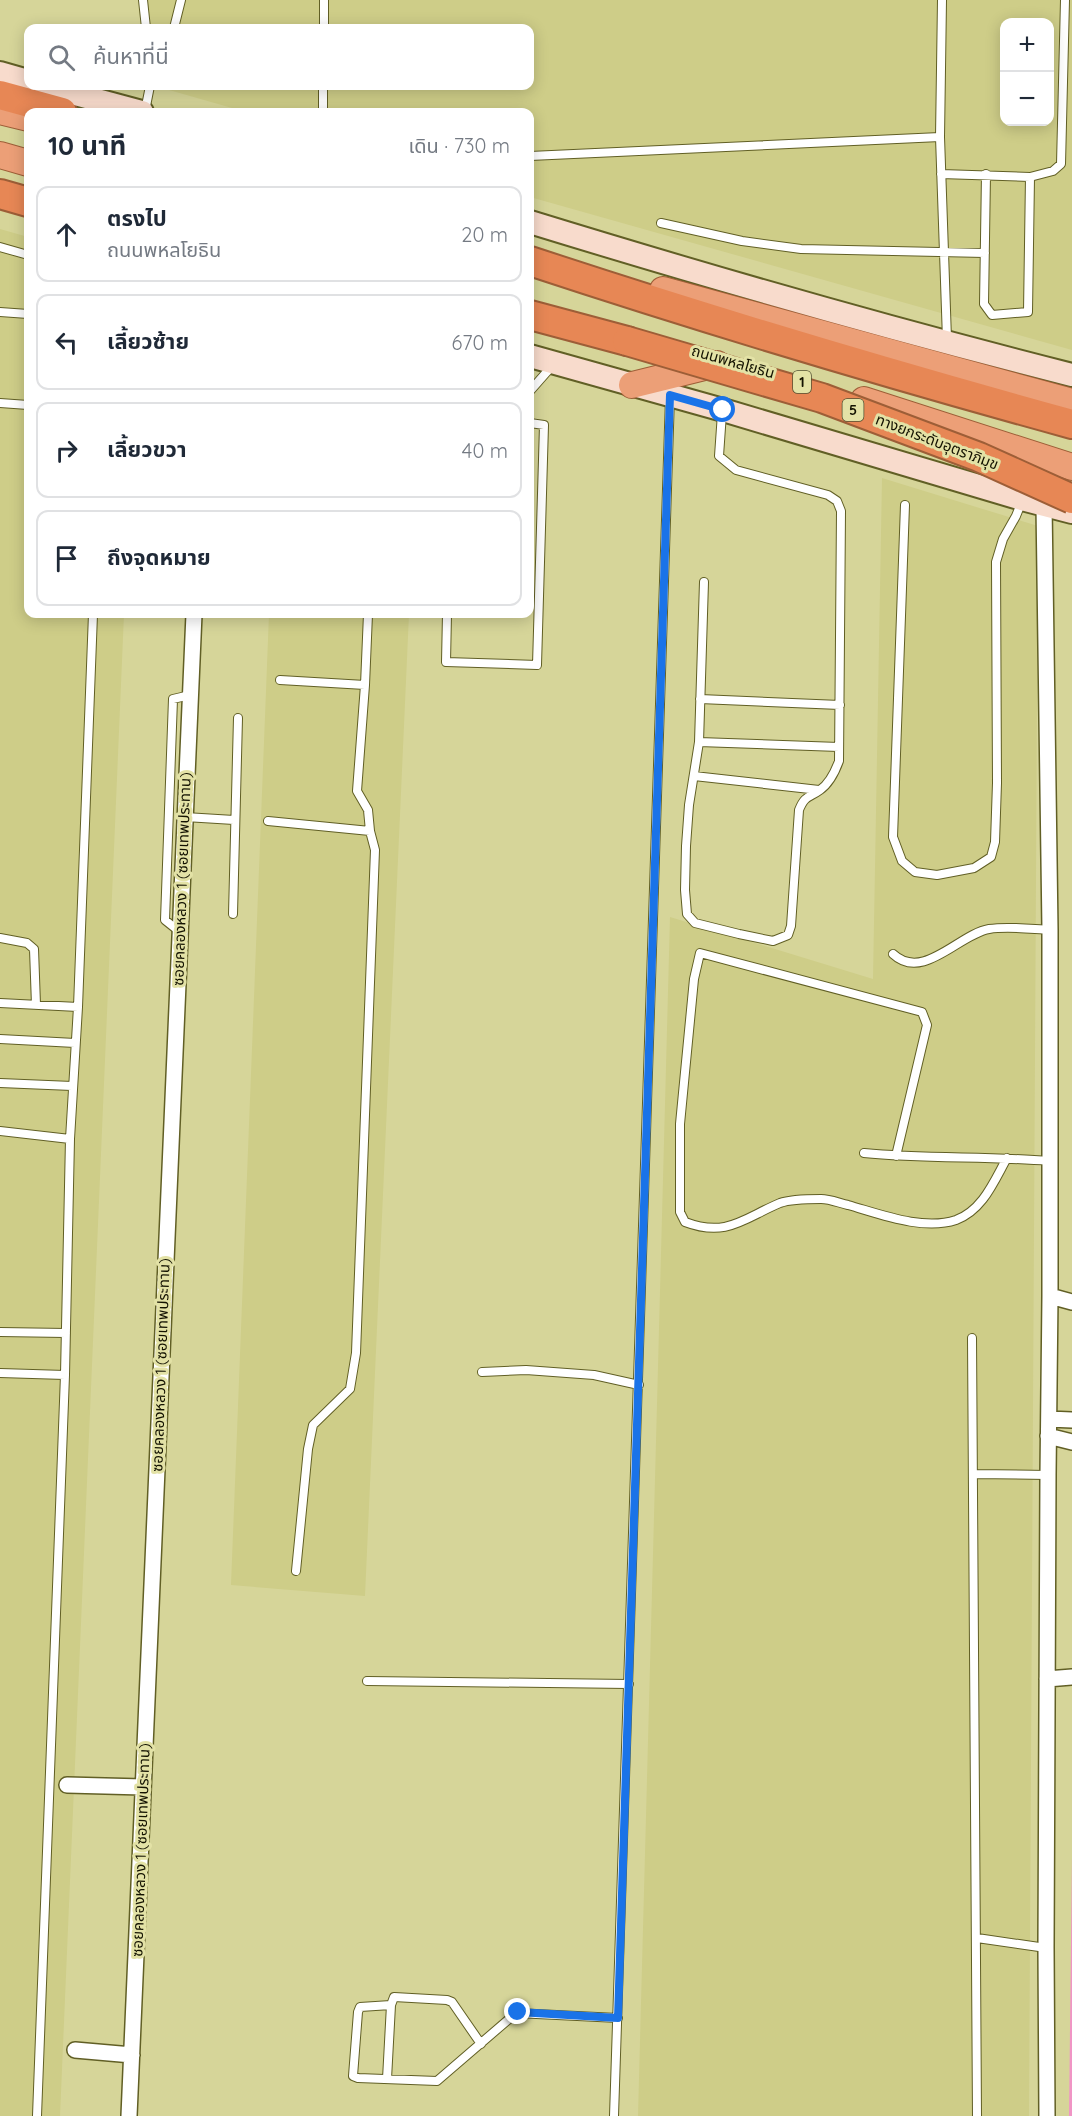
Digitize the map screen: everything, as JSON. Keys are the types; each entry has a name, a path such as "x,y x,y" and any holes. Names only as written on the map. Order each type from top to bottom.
{"highway":[{"path":"0,95 47,108"},
{"path":"0,111 24,117"},
{"path":"0,155 24,162"},
{"path":"0,194 24,201"},
{"path":"534,256 1072,402"},
{"path":"534,262 639,297 896,375 1072,424"},
{"name":"ถนนพหลโยธิน","path":"534,306 835,391 1072,467"},
{"name":"ทางยกระดับอุตราภิมุข","path":"534,316 822,398 979,457 1072,499"},
{"path":"632,385 729,361"}],"main road":[{"path":"0,73 24,80"},
{"path":"60,90 128,108"},
{"path":"0,205 24,213"},
{"path":"534,223 715,278 948,344 1072,375"},
{"path":"534,357 723,410 1022,500 1072,512"}],"street":[{"path":"1044,505 1050,930 1047,2116"},
{"name":"ซอยคลองหลวง 1 (ซอยเทพประทาน)","path":"129,2116 194,618"},
{"path":"1050,1296 1072,1302"},
{"path":"1049,1419 1072,1420"},
{"path":"1048,1436 1072,1442"},
{"path":"1047,1679 1072,1677"},
{"path":"67,1785 143,1787"},
{"path":"75,2050 132,2055"}],"lane":[{"path":"143,0 146,24"},
{"path":"175,24 181,0"},
{"path":"324,0 324,24"},
{"path":"942,0 940,137 948,344"},
{"path":"941,174 1030,177 1053,171 1061,164 1065,0"},
{"path":"144,108 149,90"},
{"path":"323,90 323,108"},
{"path":"534,156 940,137"},
{"path":"986,174 984,304 992,315 1028,312 1030,177"},
{"path":"661,223 741,241 801,249 945,254 985,253"},
{"path":"0,247 24,254"},
{"path":"0,312 24,314"},
{"path":"534,387 555,363"},
{"path":"614,2116 670,395"},
{"path":"0,403 24,405"},
{"path":"704,582 699,742 689,805 686,846 687,914 695,923 709,928 773,940 789,935 791,926 799,810 808,796 820,790 832,777 840,761 841,511 837,501 828,495 736,470 727,463 719,456 723,410"},
{"path":"447,618 446,662 537,665 544,425 534,424"},
{"path":"905,505 893,837 902,861 915,872 937,875 974,868 991,857 995,842 996,562 1003,539 1022,500"},
{"path":"534,552 540,552"},
{"path":"37,2116 65,1375 70,1139 78,1007 93,618"},
{"path":"296,1571 308,1449 313,1425 350,1389 356,1353 375,850 368,810 357,791 368,618"},
{"path":"280,680 365,685"},
{"path":"180,932 165,920 172,699 190,695"},
{"path":"700,699 840,705"},
{"path":"233,914 238,718"},
{"path":"699,742 839,747"},
{"path":"694,776 820,790"},
{"path":"185,817 234,820"},
{"path":"268,821 370,831"},
{"path":"893,954 908,963 919,962 942,954 973,933 989,929 1050,930"},
{"path":"0,938 27,943 34,949 36,1005"},
{"path":"896,1156 927,1025 922,1012 700,953 694,980 680,1124 680,1212 685,1222 718,1229 747,1220 782,1202 823,1199 917,1223 935,1225 970,1213 986,1196 1007,1158"},
{"path":"0,1003 78,1007"},
{"path":"0,1039 75,1043"},
{"path":"0,1083 72,1086"},
{"path":"0,1131 70,1139"},
{"path":"864,1153 1049,1161"},
{"path":"0,1332 66,1333"},
{"path":"972,1338 977,2116"},
{"path":"482,1372 526,1370 594,1375 639,1385"},
{"path":"0,1373 65,1375"},
{"path":"973,1474 1048,1475"},
{"path":"367,1681 628,1684"},
{"path":"977,1938 1046,1948"},
{"path":"387,2079 391,2005 394,1997 452,2002 481,2044"},
{"path":"391,2005 360,2007 353,2076 437,2081 518,2012 618,2018"}],"shaded area":[{"path":"142,0 1072,0 1072,350 534,198 534,108 232,108 169,90 534,90 534,24 141,24"},
{"path":"0,229 24,236 24,618 124,618 60,2116 0,2116"},
{"path":"882,478 1038,526 1029,2116 638,2116 670,917 873,979"},
{"path":"269,618 409,618 365,1596 231,1585"},
{"path":"1072,1857 1072,2116 1069,2116"}],"route":[{"path":"518,2012 618,2018 670,395 723,410"}]}
